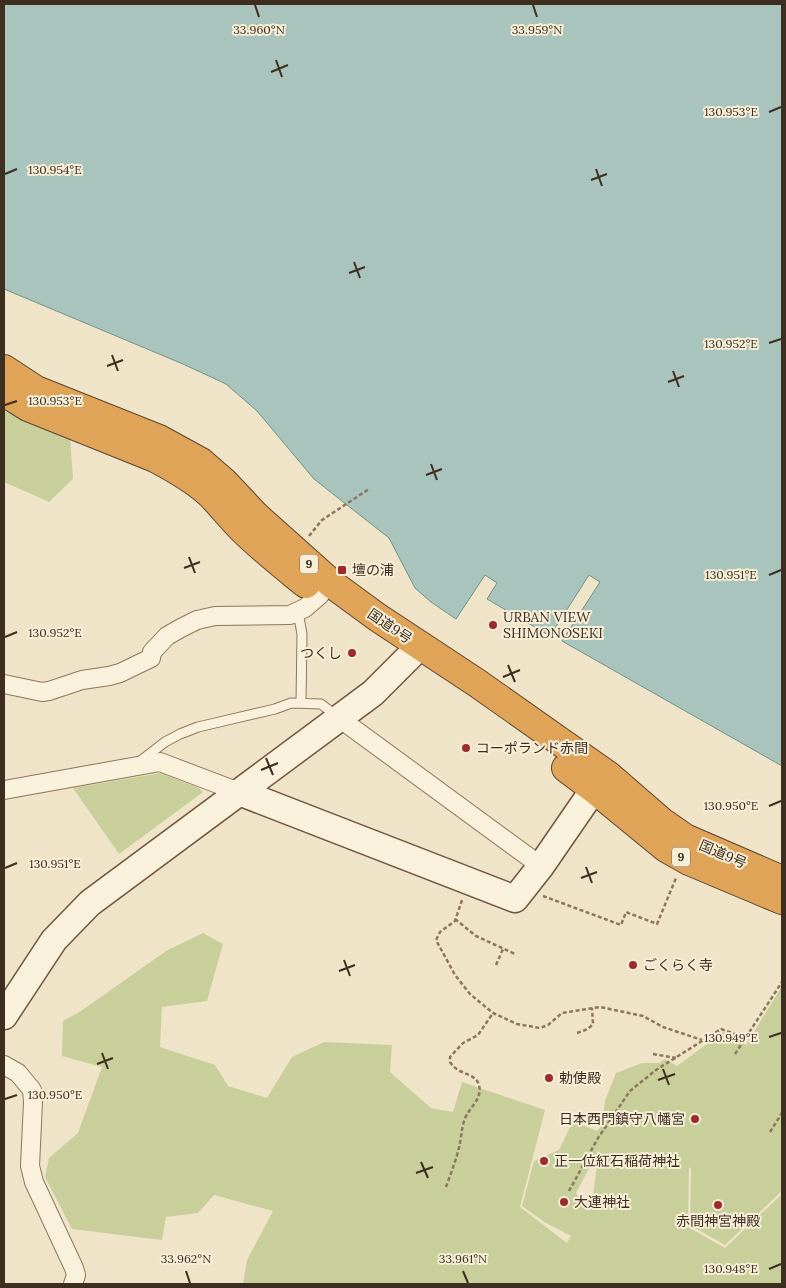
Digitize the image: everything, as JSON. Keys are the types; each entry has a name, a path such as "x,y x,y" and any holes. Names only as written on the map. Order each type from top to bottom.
{"highway":[{"name":"国道9号","path":"4,369 36,390 159,439 201,462 238,496 256,516 332,584 481,707 601,782 685,838 782,880"},
{"name":"国道9号","path":"4,392 28,408 155,458 173,467 204,489 276,560 320,595 414,652"},
{"name":"国道9号","path":"601,782 666,848 689,861 782,900"}],"street":[{"path":"4,684 42,692 82,680 109,676 127,670 151,658 152,652 168,636 197,620 216,616 284,616 298,612 320,595"},
{"path":"4,1016 54,940 90,903 373,693 414,652"},
{"path":"339,718 541,866"},
{"path":"4,790 160,762 515,899 601,782"},
{"path":"4,1065 18,1074 32,1090 30,1166 34,1182 74,1268 76,1275 73,1284"}],"lane":[{"path":"298,612 302,634 301,703"},
{"path":"133,767 165,742 180,734 198,727 275,709 288,703 322,704 339,718"}],"path":[{"path":"305,541 322,520 369,489"},
{"path":"523,889 621,925 626,912 657,924 679,870"},
{"path":"468,881 455,920 440,932 436,940 455,975 470,994 493,1012 517,1024 540,1028 548,1025 562,1013 600,1007 643,1016 663,1027 702,1040"},
{"path":"455,920 476,936 515,954"},
{"path":"496,965 503,948"},
{"path":"735,1054 782,982"},
{"path":"578,1032 588,1029 593,1024 592,1008"},
{"path":"446,1188 458,1152 465,1119 468,1112 477,1102 479,1094 479,1085 476,1080 472,1076 458,1071 450,1062 450,1057 463,1043 478,1035 493,1012"},
{"path":"569,1191 598,1138 630,1091 644,1078 721,1029 746,1038"},
{"path":"653,1054 676,1058"},
{"path":"770,1132 782,1113"}],"green space":[{"path":"4,411 70,437 73,479 49,502 4,482"},
{"path":"161,773 199,788 203,792 119,854 73,788"},
{"path":"203,933 223,944 207,1001 162,1007 160,1047 215,1065 228,1086 267,1098 292,1057 324,1042 392,1045 390,1072 431,1108 453,1112 462,1082 545,1110 520,1207 567,1243 571,1236 546,1223 522,1206 534,1161 559,1150 573,1121 597,1131 602,1125 605,1101 616,1073 642,1063 659,1063 665,1059 677,1066 723,1032 746,1045 782,986 782,1191 725,1245 690,1225 691,1169 689,1167 688,1227 725,1248 782,1194 782,1284 243,1284 247,1260 273,1211 214,1195 198,1213 166,1217 162,1240 72,1229 45,1177 49,1158 78,1133 102,1067 62,1056 63,1021 81,1011 166,951","holes":["599,1149 592,1205 588,1210 576,1193"]}],"water":[{"path":"4,4 782,4 782,766 562,641 600,582 589,575 550,636 487,599 497,583 485,575 456,619 431,602 415,588 389,538 314,479 257,411 226,384 4,289"}],"place":[{"name":"壇の浦","path":"342,570"},
{"name":"URBAN VIEW SHIMONOSEKI","path":"493,625"},
{"name":"つくし","path":"352,653"},
{"name":"コーポランド赤間","path":"466,748"},
{"name":"ごくらく寺","path":"633,965"},
{"name":"勅使殿","path":"549,1078"},
{"name":"日本西門鎮守八幡宮","path":"695,1119"},
{"name":"正一位紅石稲荷神社","path":"544,1161"},
{"name":"大連神社","path":"564,1202"},
{"name":"赤間神宮神殿","path":"718,1205"}]}
